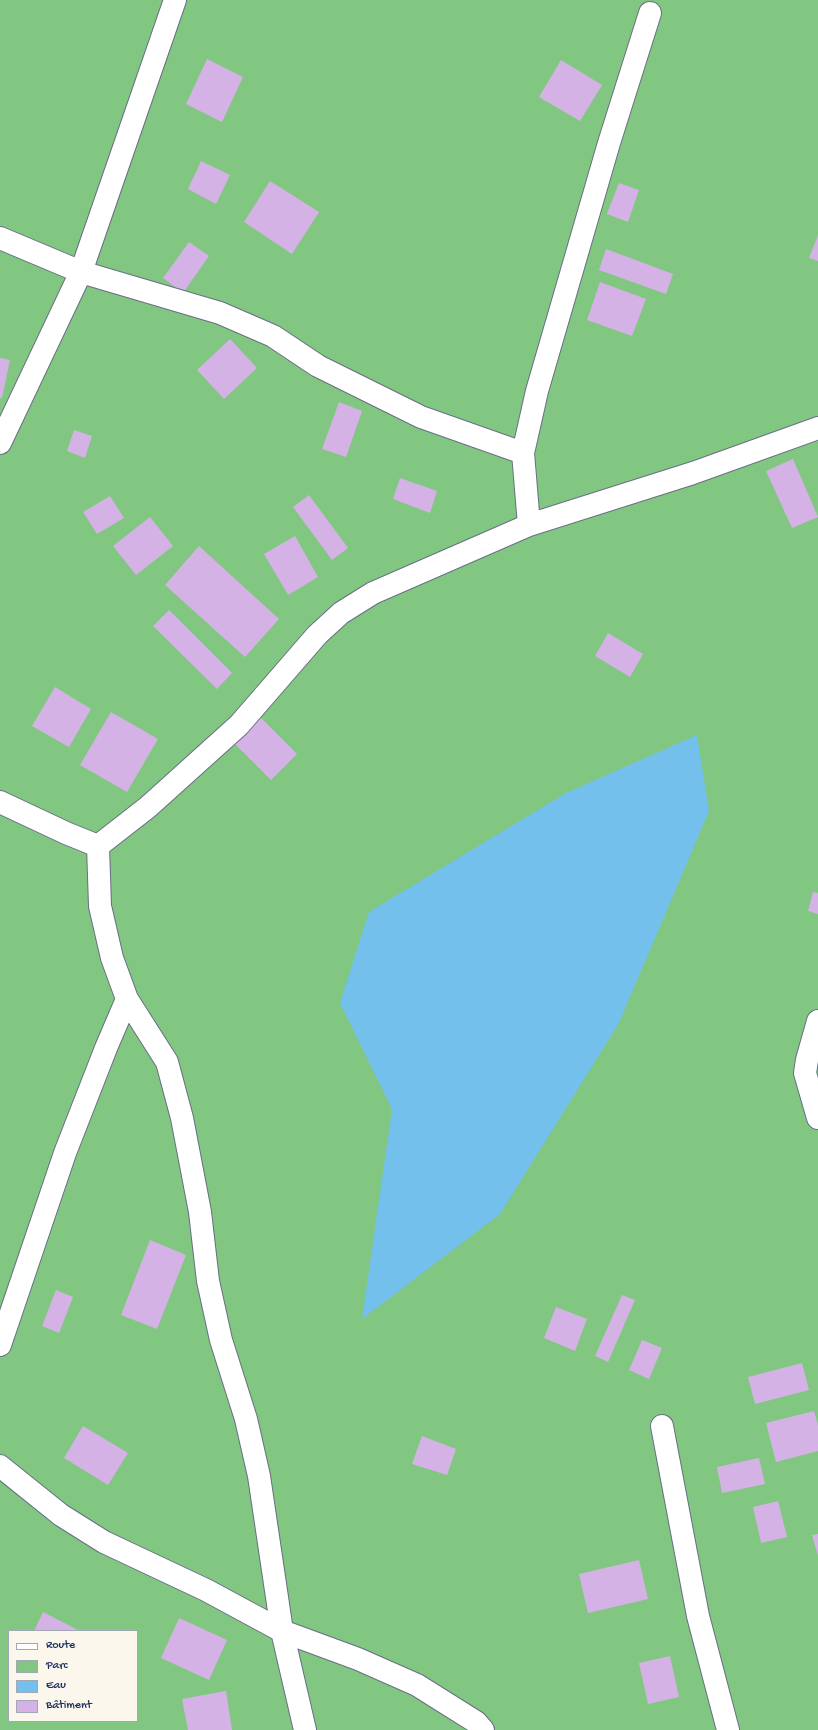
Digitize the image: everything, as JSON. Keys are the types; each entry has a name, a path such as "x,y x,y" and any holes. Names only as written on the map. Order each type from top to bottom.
{"street":[{"path":"0,443 81,272 175,0"},
{"path":"530,525 523,453 537,391 609,143 650,13"},
{"path":"0,238 81,272 220,313 273,336 318,366 421,416 523,453"},
{"path":"98,846 148,807 239,725 317,635 341,613 373,593 530,525 693,473 818,428"},
{"path":"0,802 66,833 98,846"},
{"path":"98,846 100,906 112,958 127,999 167,1062 182,1118 200,1212 208,1281 219,1333 246,1419 259,1476 282,1631 305,1730"},
{"path":"0,1345 65,1153 127,999"},
{"path":"818,1020 805,1073 818,1118"},
{"path":"662,1426 698,1616 728,1730"},
{"path":"0,1466 61,1515 104,1542 206,1590 282,1631 358,1659 417,1685 476,1722 483,1730"}],"green space":[{"path":"0,0 818,0 818,1730 0,1730"}],"water":[{"path":"697,735 709,811 619,1023 500,1214 362,1319 392,1109 340,1003 369,912 566,793"}],"building":[{"path":"207,59 243,77 222,122 186,104"},
{"path":"561,60 602,85 580,121 539,97"},
{"path":"201,161 230,175 216,204 188,189"},
{"path":"270,181 319,212 292,254 244,222"},
{"path":"619,183 639,190 628,222 607,214"},
{"path":"818,235 818,261 809,258"},
{"path":"189,242 209,256 183,293 163,278"},
{"path":"606,249 673,274 666,294 599,270"},
{"path":"600,282 646,299 632,336 587,320"},
{"path":"230,339 257,368 224,399 197,370"},
{"path":"0,358 10,360 2,398 0,398"},
{"path":"339,402 362,411 346,457 322,449"},
{"path":"74,430 92,436 85,458 67,451"},
{"path":"793,459 818,517 792,528 766,471"},
{"path":"400,478 437,491 430,513 393,499"},
{"path":"309,495 348,548 332,560 293,507"},
{"path":"110,496 124,518 97,534 83,512"},
{"path":"150,517 173,546 136,575 113,546"},
{"path":"295,536 318,577 288,595 264,554"},
{"path":"199,546 279,619 245,657 165,585"},
{"path":"169,610 232,673 217,689 153,626"},
{"path":"608,633 643,654 630,677 595,656"},
{"path":"55,687 91,709 69,747 32,726"},
{"path":"111,712 158,739 127,792 80,765"},
{"path":"261,718 297,754 271,780 235,744"},
{"path":"813,892 818,893 818,914 808,911"},
{"path":"150,1240 186,1255 157,1329 121,1315"},
{"path":"56,1290 73,1297 59,1333 42,1326"},
{"path":"622,1295 635,1300 608,1362 595,1356"},
{"path":"556,1307 587,1319 575,1351 544,1338"},
{"path":"642,1340 662,1348 649,1379 629,1370"},
{"path":"802,1363 809,1390 755,1404 748,1377"},
{"path":"814,1411 818,1425 818,1451 776,1462 766,1423"},
{"path":"83,1426 128,1453 108,1485 64,1458"},
{"path":"422,1436 456,1449 447,1475 412,1464"},
{"path":"759,1458 765,1484 722,1493 717,1467"},
{"path":"778,1501 787,1537 761,1543 753,1507"},
{"path":"818,1534 818,1556 812,1535"},
{"path":"639,1560 648,1599 588,1613 579,1574"},
{"path":"43,1612 78,1630 34,1630"},
{"path":"179,1618 227,1640 209,1680 161,1658"},
{"path":"670,1656 679,1697 648,1704 639,1663"},
{"path":"226,1691 232,1730 188,1730 182,1699"}]}
